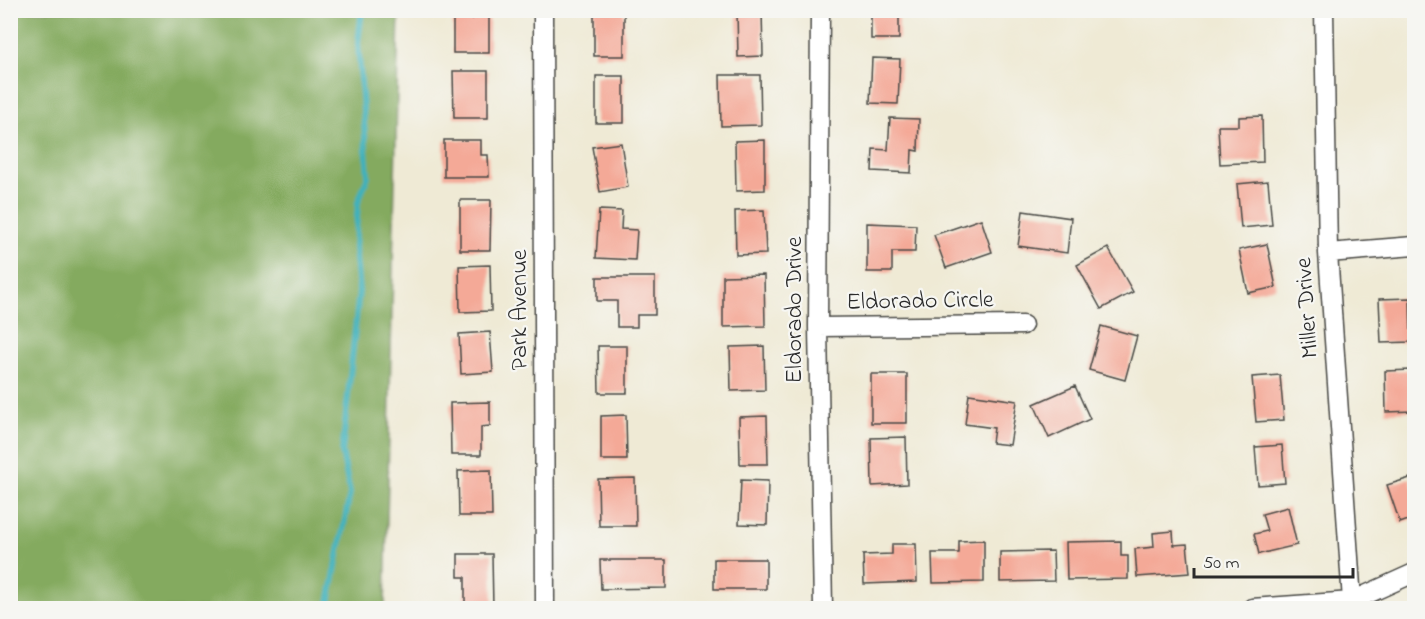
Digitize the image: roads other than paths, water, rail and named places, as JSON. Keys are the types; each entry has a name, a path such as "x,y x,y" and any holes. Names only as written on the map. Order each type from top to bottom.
{"street":[{"name":"Park Avenue","path":"543,10 545,609"},
{"name":"Eldorado Drive","path":"820,10 818,327 823,609"},
{"name":"Miller Drive","path":"1324,10 1328,253 1352,602"},
{"path":"1328,253 1414,246"},
{"name":"Eldorado Circle","path":"818,327 1023,325"},
{"path":"1252,609 1352,602 1414,573"}],"waterway":[{"path":"328,608 350,493 342,452 359,291 355,247 358,202 368,176 358,43 362,10"}]}
